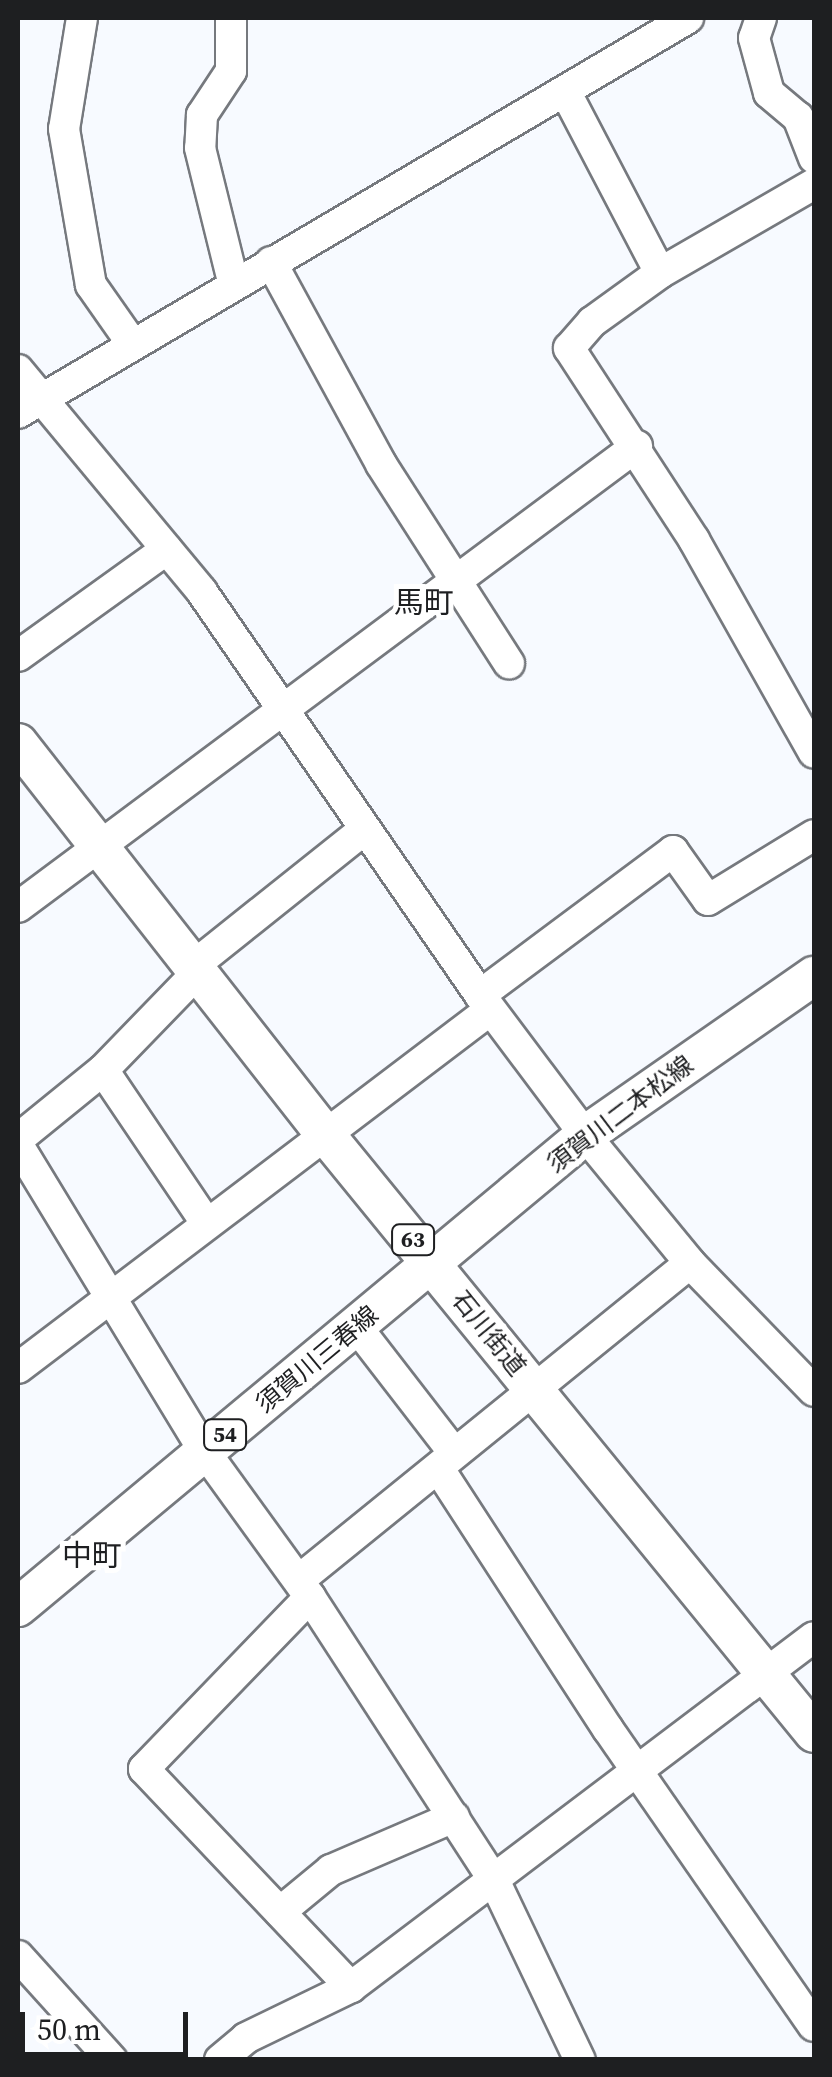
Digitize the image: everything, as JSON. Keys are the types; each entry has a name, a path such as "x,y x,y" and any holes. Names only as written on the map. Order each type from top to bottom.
{"main road":[{"name":"石川街道","path":"18,743 325,1134 814,1734"},
{"name":"須賀川二本松線","path":"434,1264 585,1136 814,976"},
{"name":"須賀川三春線","path":"19,1603 434,1264"}],"street":[{"path":"82,18 64,130 90,285 130,342"},
{"path":"231,18 231,70 202,115 200,148 234,285"},
{"path":"761,18 754,38 769,93 798,117 814,158"},
{"path":"29,406 130,342 566,91 675,21"},
{"path":"566,91 660,273"},
{"path":"814,184 660,273 569,348 637,446 803,708 814,753"},
{"path":"271,262 454,584 509,663"},
{"path":"18,370 29,406 167,550 284,711 485,1003 585,1136 690,1263 814,1391"},
{"path":"18,907 637,446"},
{"path":"18,656 167,550"},
{"path":"366,829 195,970 103,1070 18,1142 108,1300 204,1452 305,1589 494,1880 580,2060"},
{"path":"18,1368 205,1221 325,1134 673,851 708,900 814,835"},
{"path":"103,1070 205,1221"},
{"path":"352,1988 144,1770 305,1589 447,1461 690,1263"},
{"path":"356,1326 447,1461 638,1771 814,2026"},
{"path":"220,2060 246,2038 352,1988 814,1637"},
{"path":"280,1912 331,1870 454,1817"},
{"path":"18,1956 112,2060"}],"district":[{"name":"馬町","path":"424,603"},
{"name":"中町","path":"92,1556"}]}
